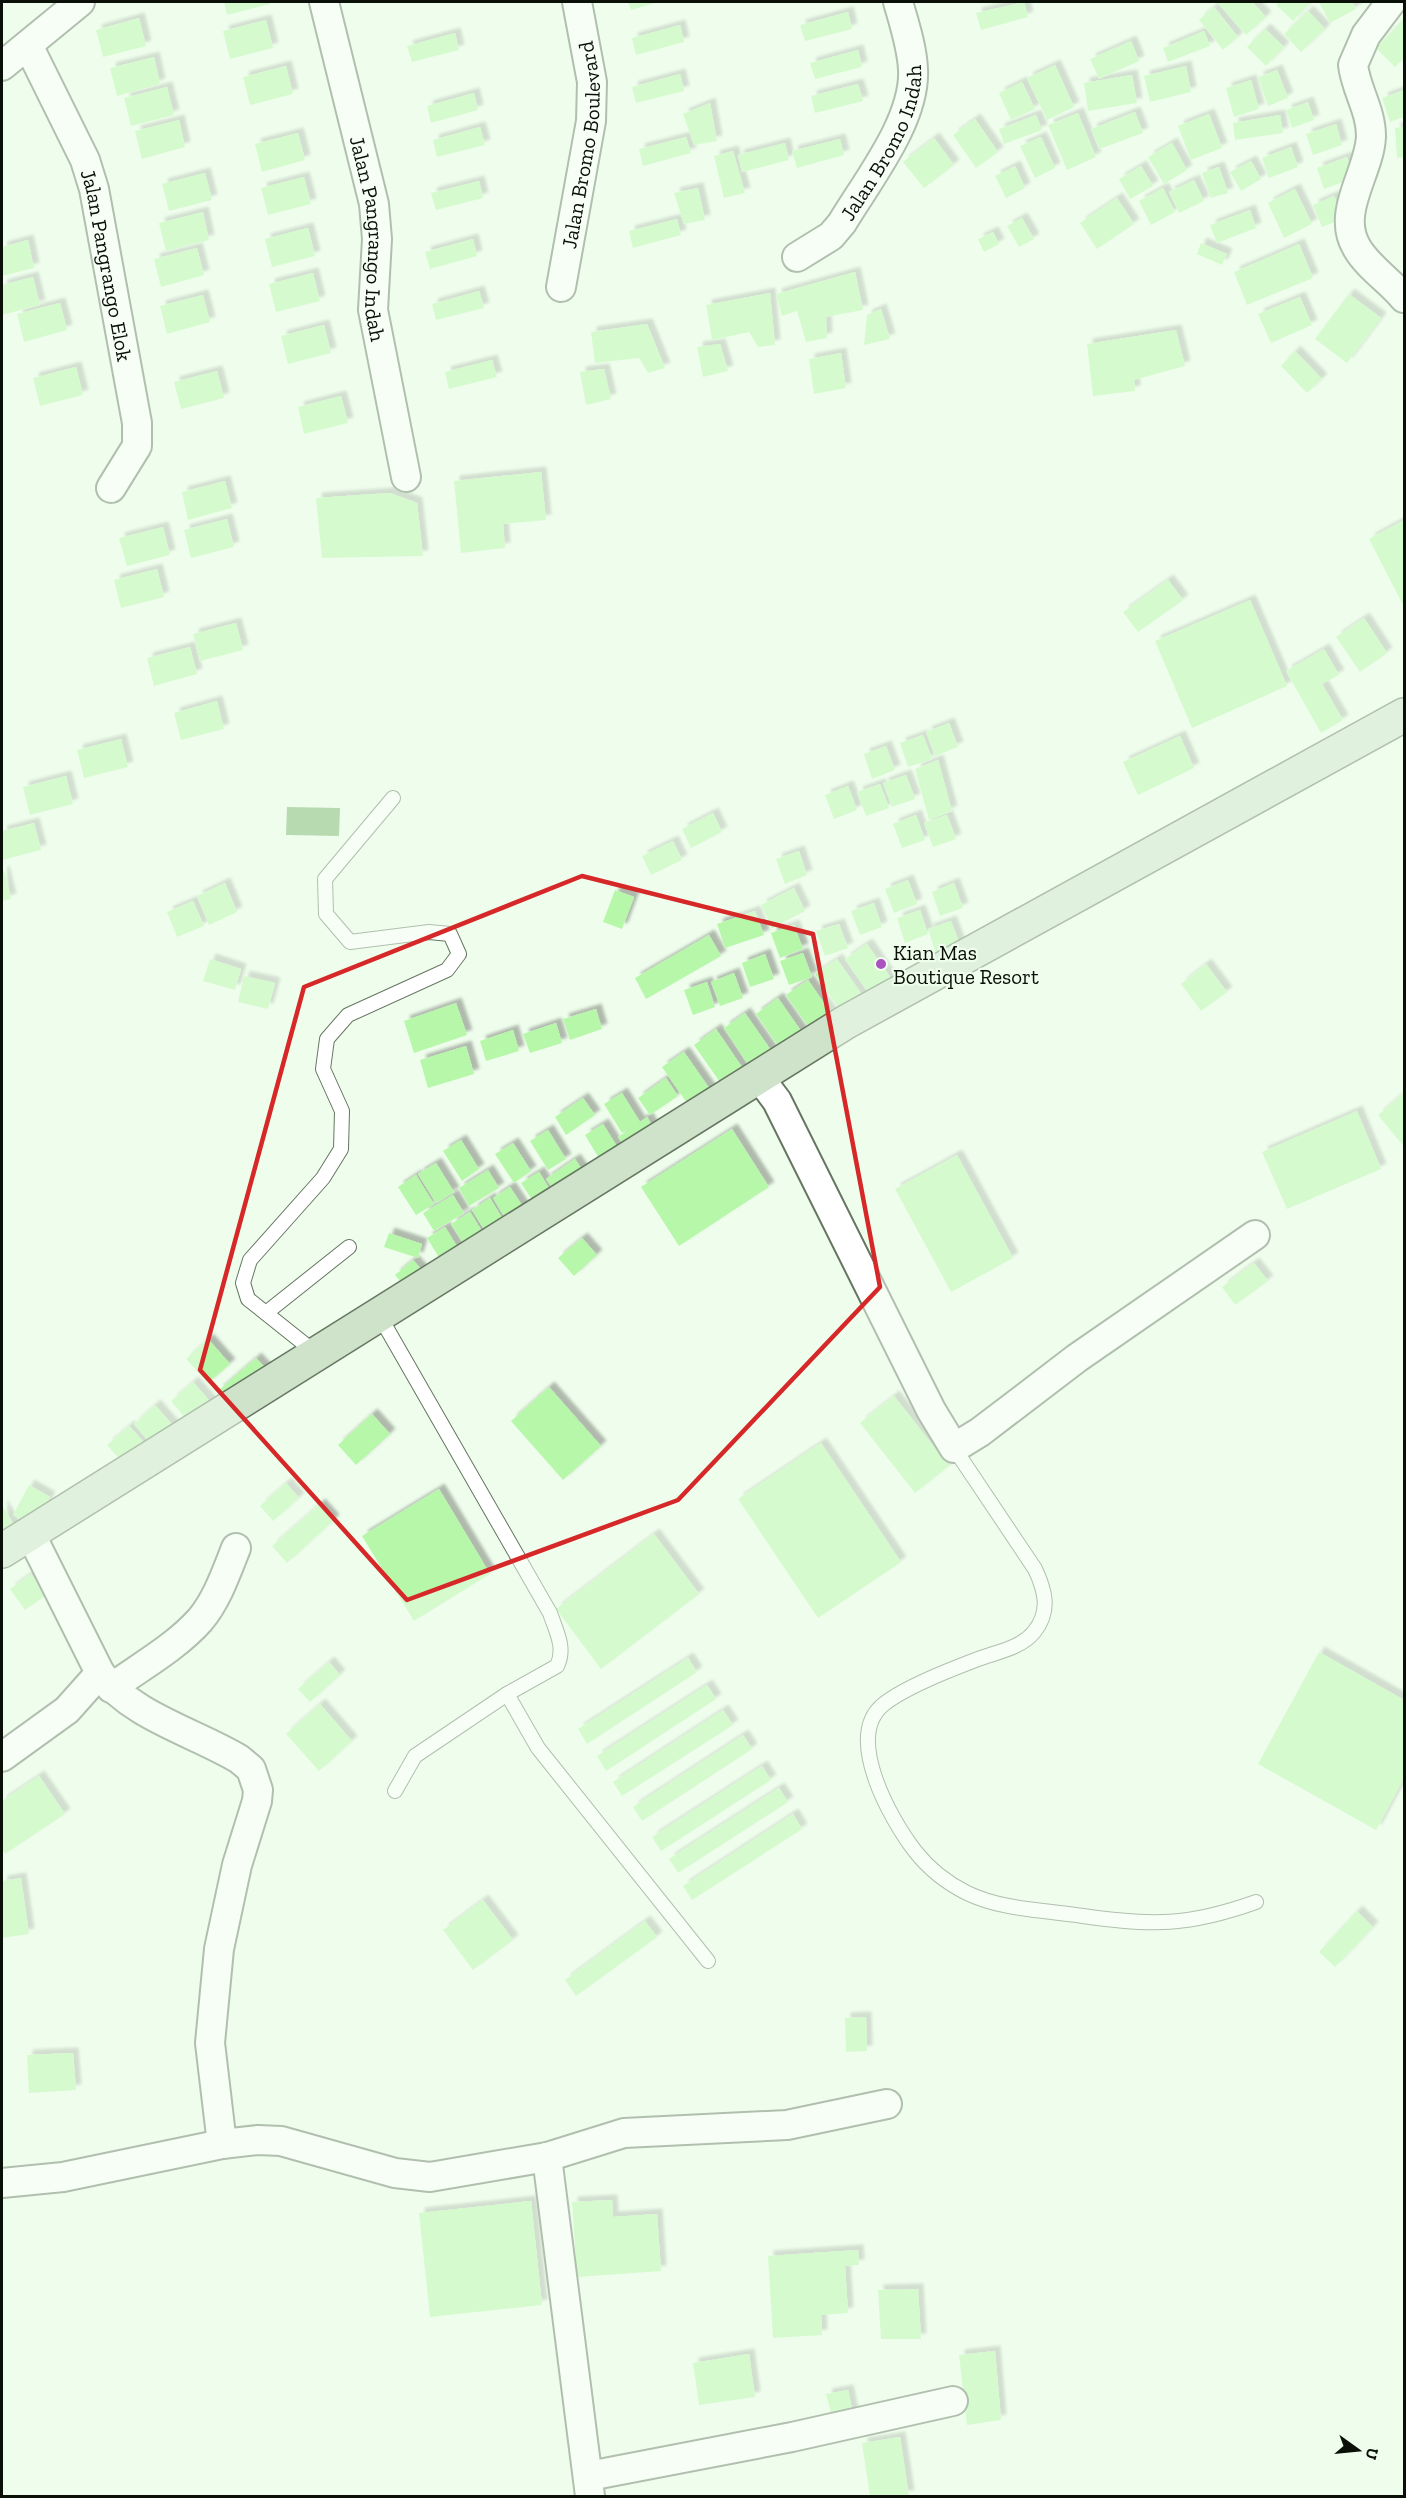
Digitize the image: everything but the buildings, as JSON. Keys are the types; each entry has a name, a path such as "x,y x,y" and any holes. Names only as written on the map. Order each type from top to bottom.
{"street":[{"path":"2,66 80,2"},
{"name":"Jalan Pangrango Indah","path":"324,2 374,204 377,239 373,310 406,477"},
{"name":"Jalan Bromo Boulevard","path":"561,287 591,121 592,82 577,2"},
{"name":"Jalan Bromo Indah","path":"797,257 831,236 842,223 897,131 910,98 914,70 898,2"},
{"path":"1391,2 1366,35 1353,65 1369,116 1371,140 1364,171 1351,206 1350,225 1357,249 1404,298"},
{"name":"Jalan Pangrango Elok","path":"28,45 85,160 91,179 135,412 138,435 136,446 111,488"},
{"path":"2,1551 846,1022 1404,715"},
{"path":"759,1077 777,1101 931,1410 954,1448 980,1432 1077,1358 1255,1235"},
{"path":"30,1533 105,1680 141,1708 239,1759 251,1769 256,1780 257,1802 237,1865 219,1949 210,2043 222,2144"},
{"path":"2,1757 105,1680 166,1648 200,1620 224,1578 236,1548"},
{"path":"2,2183 63,2177 222,2144 281,2140 395,2174 430,2177 547,2157 624,2133 788,2125 887,2104"},
{"path":"547,2157 590,2486 792,2437 953,2402"}],"lane":[{"path":"317,1354 248,1299 243,1282 250,1260 323,1178 341,1149 342,1111 323,1069 327,1040 348,1015 447,970 459,954 450,934 429,932 350,942 326,914 325,879 393,798"},
{"path":"266,1313 350,1247"},
{"path":"379,1315 550,1613 559,1637 561,1653 557,1666 507,1694 415,1756 395,1791"},
{"path":"954,1448 1035,1569 1044,1587 1044,1614 1034,1633 1017,1645 977,1659 899,1695 883,1704 875,1714 868,1743 869,1762 895,1818 915,1851 944,1880 968,1894 1003,1904 1146,1924 1190,1922 1256,1902"},
{"path":"507,1694 538,1748 708,1960"}],"highlighted area":[{"path":"582,876 813,934 880,1287 678,1500 407,1600 200,1370 304,987"}],"shaded area":[{"path":"287,807 340,808 339,836 286,835"}],"place":[{"name":"Kian Mas Boutique Resort","path":"881,964"}]}
